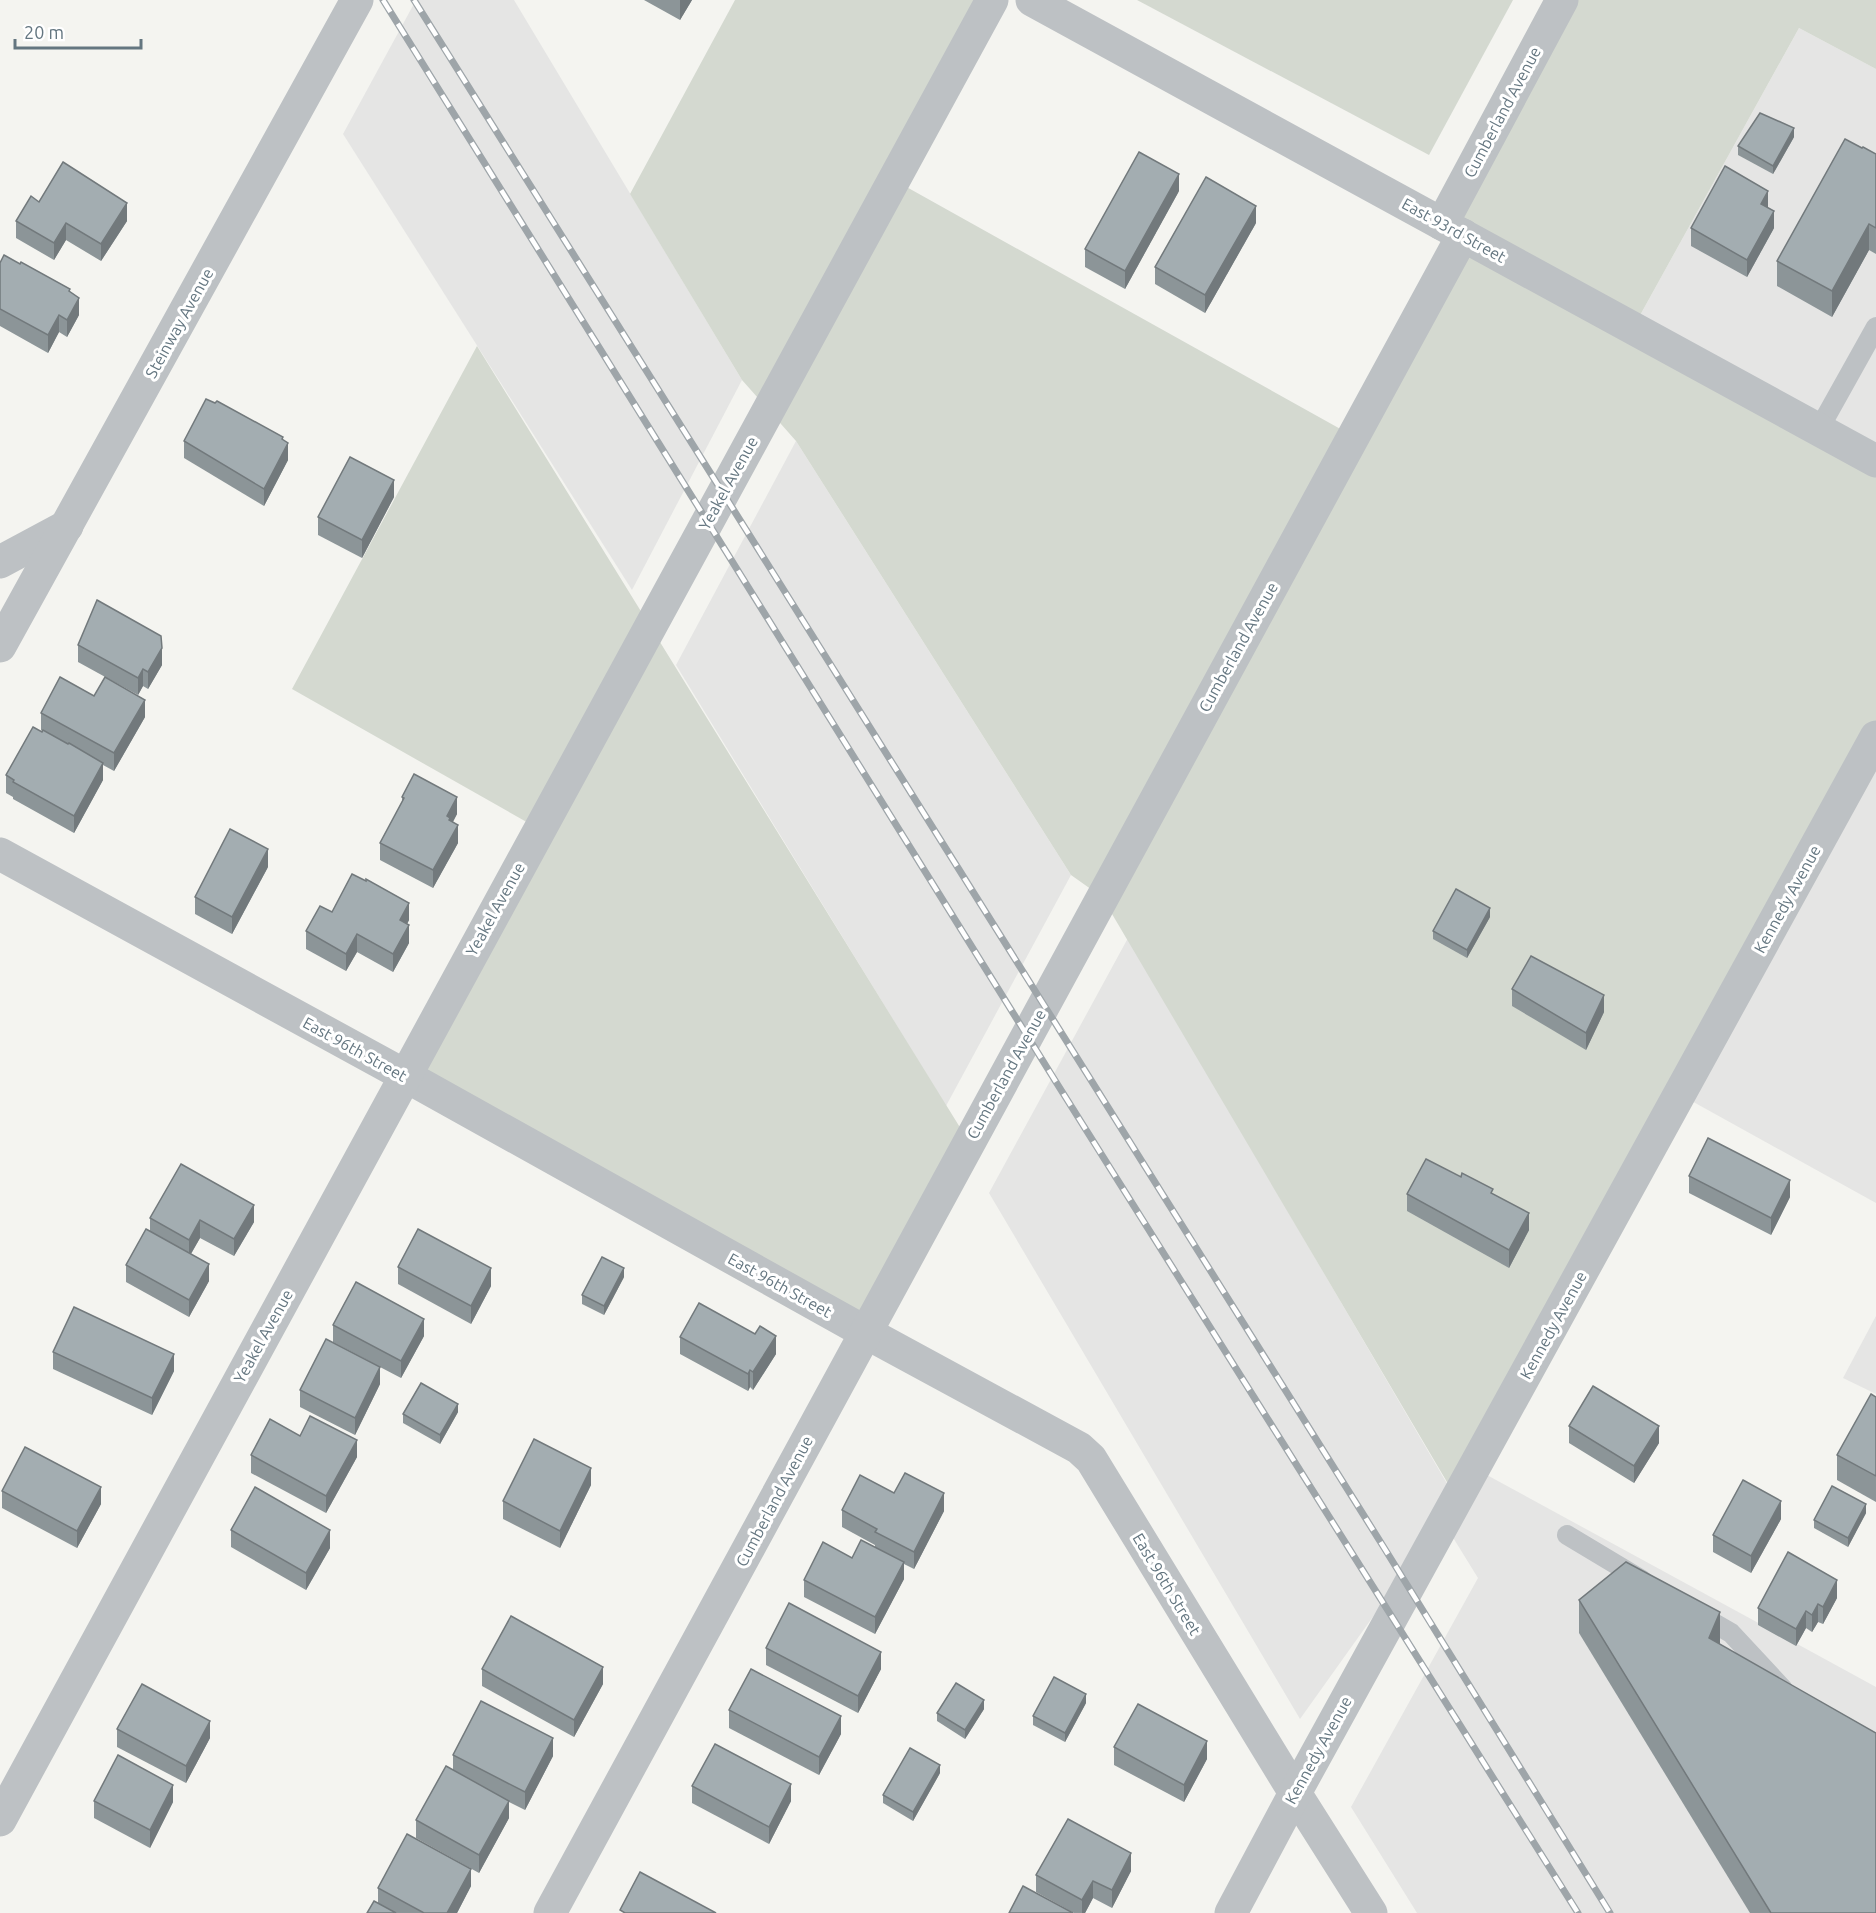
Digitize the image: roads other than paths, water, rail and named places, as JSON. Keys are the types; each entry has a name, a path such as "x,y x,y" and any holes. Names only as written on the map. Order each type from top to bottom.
{"street":[{"name":"Steinway Avenue","path":"0,646 357,0"},
{"name":"Yeakel Avenue","path":"0,1820 404,1075 992,0"},
{"name":"East 93rd Street","path":"1032,0 1876,461"},
{"name":"Cumberland Avenue","path":"550,1913 865,1332 1452,229 1562,0"},
{"path":"0,562 68,526"},
{"name":"Kennedy Avenue","path":"1231,1913 1876,737"},
{"name":"East 96th Street","path":"0,854 1079,1448 1091,1459 1371,1913"}],"lane":[{"path":"1819,429 1876,327"},
{"path":"1567,1535 1655,1588"},
{"path":"1684,1605 1731,1633 1787,1693 1797,1698"}],"railway":[{"path":"383,0 1056,1082 1578,1913"},
{"path":"414,0 1383,1546 1610,1913"}]}
